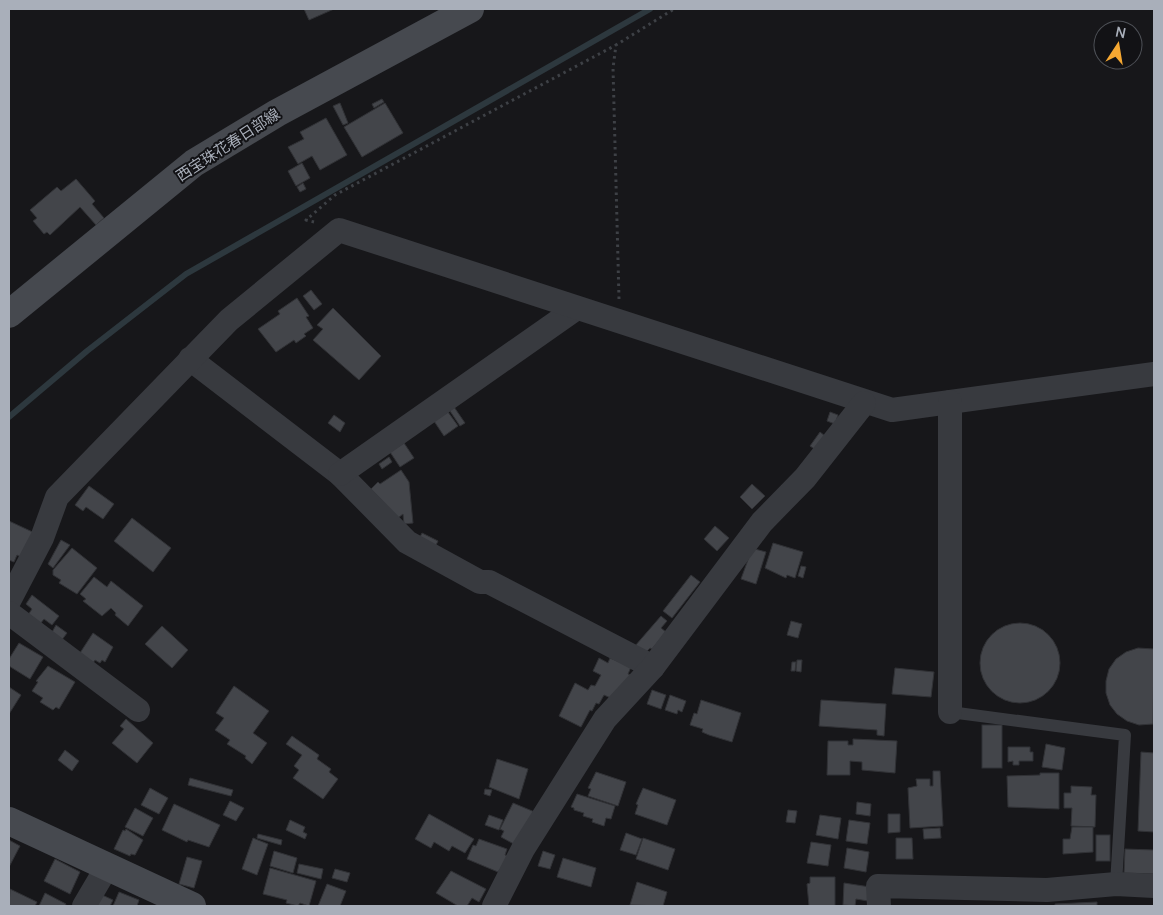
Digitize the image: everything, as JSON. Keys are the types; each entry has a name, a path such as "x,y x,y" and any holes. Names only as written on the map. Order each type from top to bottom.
{"main road":[{"name":"西宝珠花春日部線","path":"9,314 194,163 277,113 470,9"},
{"path":"9,821 192,906"}],"street":[{"path":"9,601 42,538 57,497 229,320 339,230 864,403 892,410 1154,374"},
{"path":"340,474 577,308"},
{"path":"190,359 340,474 407,542 480,582 489,582 653,667"},
{"path":"950,402 950,712"},
{"path":"494,906 523,850 605,719 653,667 762,522 805,478 864,403"},
{"path":"9,613 138,710"},
{"path":"84,906 106,867"},
{"path":"879,906 878,886 1047,890 1116,884 1154,886"}],"lane":[{"path":"950,712 1125,735 1116,884"}],"path":[{"path":"339,230 306,220 335,195 616,45 674,9"},
{"path":"616,45 613,68 620,323"}],"building":[{"path":"304,9 334,9 309,20"},
{"path":"382,99 384,102 374,108 372,104"},
{"path":"340,103 348,123 343,125 333,106"},
{"path":"385,103 403,133 362,157 344,127"},
{"path":"326,118 347,155 320,170 312,156 298,164 288,147 304,139 300,132"},
{"path":"302,163 310,178 296,186 288,171"},
{"path":"76,179 95,201 92,204 104,218 96,225 80,207 50,235 47,232 44,234 33,221 37,218 30,210 57,187 61,191"},
{"path":"303,183 306,189 300,192 297,187"},
{"path":"311,290 322,304 314,310 303,296"},
{"path":"297,298 309,316 306,317 313,328 296,343 294,340 276,352 258,329 280,314 278,311"},
{"path":"333,308 381,356 359,380 313,340 323,329 317,325"},
{"path":"454,407 465,423 460,426 450,411"},
{"path":"448,412 458,426 444,436 434,421"},
{"path":"830,412 838,415 835,424 827,421"},
{"path":"334,415 345,423 340,432 328,423"},
{"path":"820,432 825,436 816,450 810,446"},
{"path":"404,443 414,458 400,467 390,452"},
{"path":"389,457 392,462 382,469 379,464"},
{"path":"401,470 409,482 413,523 404,524 403,514 398,518 371,489 378,482 380,484"},
{"path":"752,484 765,496 752,509 740,497"},
{"path":"89,486 114,504 103,519 86,507 83,511 75,505"},
{"path":"132,518 171,548 153,572 114,541"},
{"path":"9,521 39,535 27,560 17,555 14,562 9,560"},
{"path":"715,526 729,538 717,551 704,539"},
{"path":"422,533 438,541 435,547 419,539"},
{"path":"61,540 70,545 53,568 48,564"},
{"path":"773,543 803,552 795,578 787,575 786,578 765,568"},
{"path":"72,548 97,568 77,594 59,583 61,580 53,575 53,570"},
{"path":"755,549 766,552 756,584 741,579 749,557"},
{"path":"801,566 806,567 803,578 798,576"},
{"path":"691,575 700,582 672,618 663,611"},
{"path":"94,577 107,587 111,581 143,606 128,626 115,615 116,613 111,608 102,616 83,601 86,599 80,594"},
{"path":"32,595 59,616 52,625 44,619 40,624 28,615 32,609 26,604"},
{"path":"661,616 667,621 661,628 666,632 652,649 650,648 644,654 635,646"},
{"path":"791,621 802,624 798,638 787,635"},
{"path":"1020,623 1035,626 1048,635 1057,648 1060,663 1057,678 1048,691 1035,700 1020,703 1005,700 992,691 983,678 980,663 983,648 992,635 1005,626"},
{"path":"56,625 67,633 61,641 51,634"},
{"path":"162,626 188,650 172,668 145,644"},
{"path":"93,633 113,647 105,662 102,660 100,663 95,660 93,663 80,653"},
{"path":"19,643 43,657 30,679 9,666 9,659"},
{"path":"1138,648 1154,649 1153,724 1139,725 1127,721 1117,714 1110,705 1106,693 1109,669 1116,659 1126,652"},
{"path":"599,658 608,663 610,658 631,667 628,674 633,676 613,699 604,695 599,704 596,703 592,711 590,710 581,727 559,716 575,683 588,690 591,685 595,686 601,675 593,671"},
{"path":"797,660 802,660 801,672 796,671"},
{"path":"792,662 796,662 795,671 791,671"},
{"path":"48,666 75,682 59,709 56,707 53,710 40,702 43,698 32,691 38,682 36,681"},
{"path":"895,668 934,672 931,697 892,694"},
{"path":"234,686 269,711 253,733 267,743 252,764 245,758 246,756 227,744 230,740 215,730 224,718 216,713"},
{"path":"9,687 21,695 9,714"},
{"path":"652,690 666,695 661,709 647,704"},
{"path":"670,695 686,701 682,712 678,710 677,714 665,710"},
{"path":"701,700 741,713 732,742 709,735 702,732 703,729 690,725 694,713 697,714"},
{"path":"821,700 886,704 884,736 877,735 877,730 819,726"},
{"path":"126,719 153,743 137,763 112,743 124,729 120,726"},
{"path":"982,725 1002,725 1002,768 982,768"},
{"path":"292,736 319,755 317,759 331,769 329,772 338,779 323,799 293,778 299,770 294,766 302,755 286,744"},
{"path":"853,739 897,741 895,773 862,770 862,762 850,761 850,775 827,775 828,741 848,741 848,745 853,745"},
{"path":"1046,744 1065,748 1062,770 1042,767"},
{"path":"1008,747 1030,747 1030,752 1033,752 1033,761 1019,761 1019,765 1013,765 1013,761 1008,762"},
{"path":"65,750 79,761 72,771 58,760"},
{"path":"1141,752 1154,753 1154,832 1138,831"},
{"path":"497,759 528,769 519,799 489,787"},
{"path":"933,771 940,771 943,826 910,828 908,788 917,786 916,779 930,779 930,786 933,786"},
{"path":"596,772 626,782 618,806 588,796 591,789 588,788"},
{"path":"1040,773 1059,773 1059,809 1008,807 1007,776 1040,775"},
{"path":"190,778 233,790 231,796 188,785"},
{"path":"1071,786 1092,787 1091,795 1096,795 1095,827 1071,826 1072,808 1064,808 1064,793 1071,793"},
{"path":"150,788 168,798 159,814 141,805"},
{"path":"643,788 676,800 667,825 635,814 638,805 636,804"},
{"path":"485,789 492,790 490,796 484,794"},
{"path":"577,794 615,806 611,819 606,818 604,826 592,822 593,819 583,816 584,813 574,810 571,807"},
{"path":"230,801 244,808 236,821 223,815"},
{"path":"857,802 871,804 870,816 856,814"},
{"path":"513,803 537,813 521,848 501,837 504,831 500,829"},
{"path":"174,804 220,825 209,847 188,840 187,842 162,830"},
{"path":"135,808 153,818 143,836 125,827"},
{"path":"788,810 797,811 795,823 786,822"},
{"path":"429,814 474,839 465,853 452,846 449,851 434,842 431,848 415,839"},
{"path":"888,814 900,814 900,832 888,833"},
{"path":"489,815 503,820 499,830 485,825"},
{"path":"820,815 841,818 838,839 816,835"},
{"path":"290,820 305,827 303,832 307,834 305,839 286,830"},
{"path":"849,820 870,823 867,844 846,841"},
{"path":"1072,827 1093,827 1093,852 1063,854 1063,839 1070,839"},
{"path":"940,828 941,838 924,839 923,829"},
{"path":"126,829 143,840 135,855 131,854 130,856 114,849 123,830 125,831"},
{"path":"626,833 642,839 636,855 620,850"},
{"path":"258,834 282,840 281,845 257,838"},
{"path":"1096,835 1110,835 1110,861 1096,861"},
{"path":"253,838 268,844 257,875 242,869"},
{"path":"643,838 675,849 668,870 636,859"},
{"path":"896,838 912,838 913,859 896,859"},
{"path":"479,839 507,849 505,855 509,857 498,872 467,859 473,845 476,846"},
{"path":"9,840 20,846 9,867"},
{"path":"811,842 831,845 828,866 807,863"},
{"path":"847,848 869,852 866,872 844,868"},
{"path":"1125,849 1154,850 1154,874 1124,873"},
{"path":"274,851 297,858 293,873 270,866"},
{"path":"543,851 555,855 550,869 538,866"},
{"path":"187,857 202,861 194,888 179,884"},
{"path":"563,858 596,868 591,887 557,877"},
{"path":"55,859 80,872 70,894 44,881"},
{"path":"299,864 323,869 321,879 297,873"},
{"path":"270,868 316,881 309,906 300,903 298,906 286,903 287,900 263,894"},
{"path":"335,869 350,873 347,882 332,878"},
{"path":"451,871 486,889 479,902 472,898 467,906 458,906 436,893"},
{"path":"810,877 835,877 835,906 809,906 807,884 810,883"},
{"path":"637,882 667,892 663,906 630,905"},
{"path":"844,883 870,887 868,901 856,899 855,906 843,905"},
{"path":"327,884 346,891 340,906 318,906"},
{"path":"10,889 37,902 35,906 9,906"},
{"path":"119,892 139,900 137,906 113,906"},
{"path":"45,893 66,904 65,906 39,906"},
{"path":"100,894 113,900 110,906 94,906"},
{"path":"1097,902 1097,906 1055,906 1055,904"}],"waterway":[{"path":"9,417 87,351 186,274 650,9"}]}
